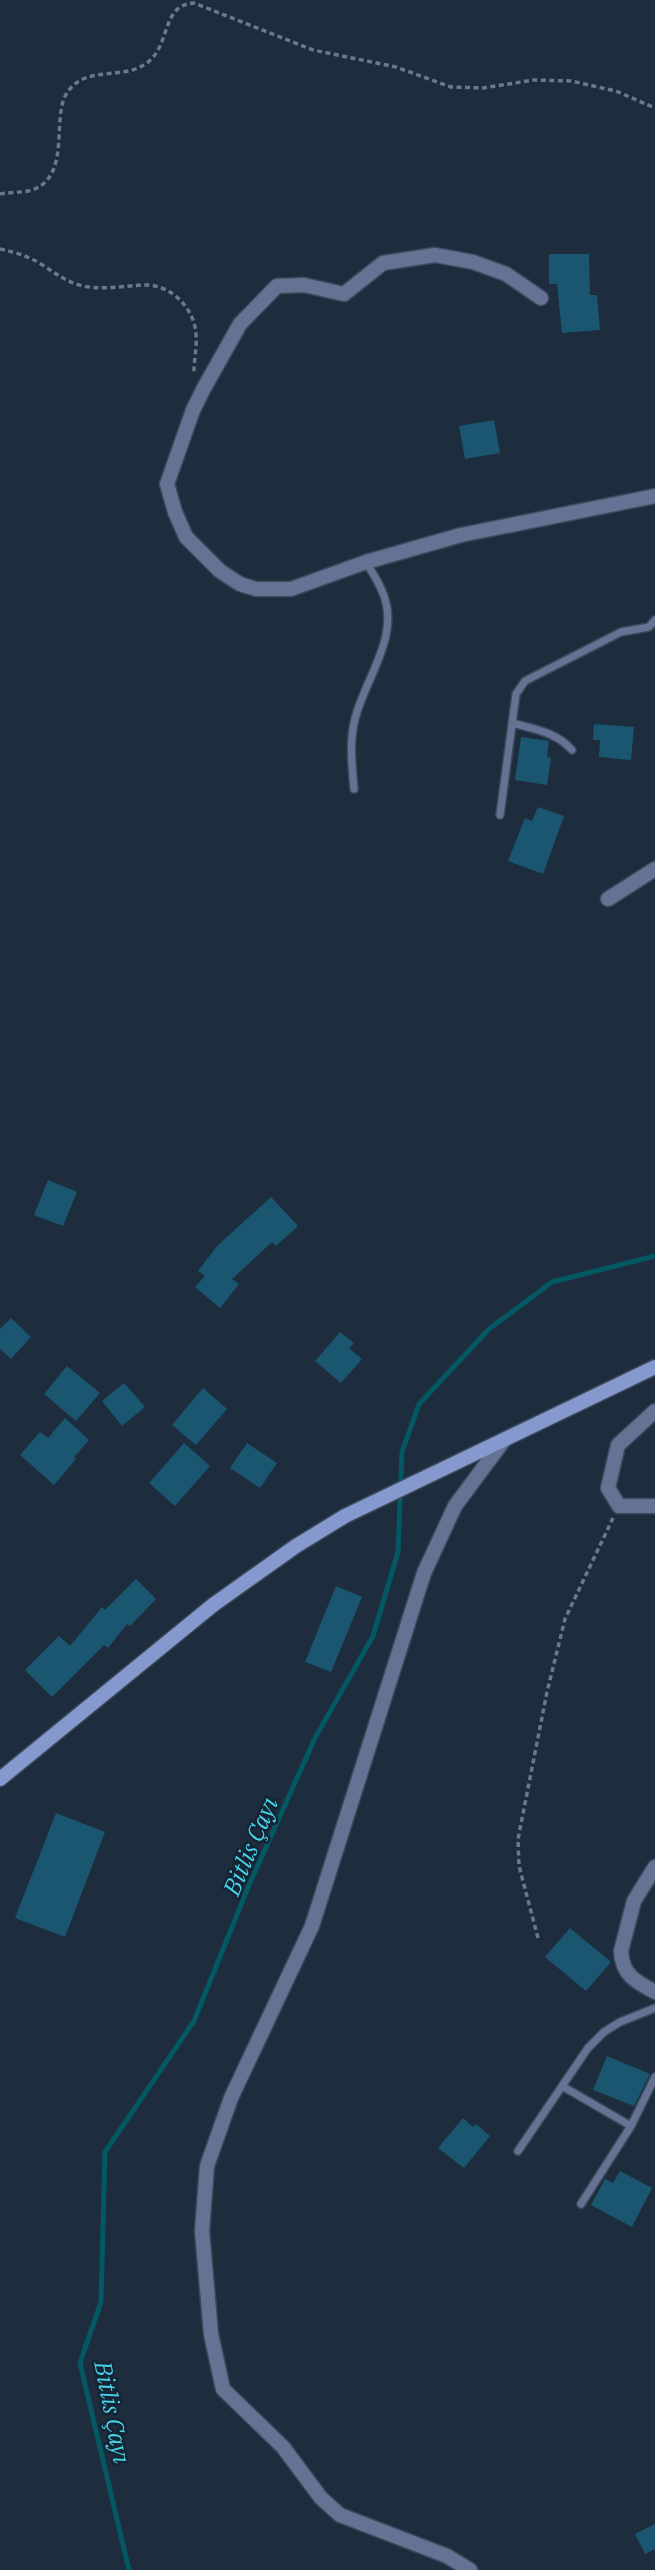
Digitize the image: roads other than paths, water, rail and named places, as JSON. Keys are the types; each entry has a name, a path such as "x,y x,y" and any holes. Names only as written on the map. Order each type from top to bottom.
{"main road":[{"path":"0,1779 213,1605 345,1516 655,1367"}],"street":[{"path":"541,298 506,274 473,262 435,255 383,263 344,294 304,285 277,286 240,324 193,410 167,484 186,537 203,556 240,584 256,589 291,589 366,562 461,535 655,496"},
{"path":"608,899 655,869"},
{"path":"655,1411 618,1445 608,1488 619,1506 655,1506"},
{"path":"470,2570 447,2556 340,2515 321,2498 283,2447 223,2389 211,2334 202,2231 207,2166 231,2098 312,1926 424,1573 455,1506 504,1440"},
{"path":"655,1867 634,1901 621,1959 627,1974 633,1980 655,1992"}],"lane":[{"path":"354,789 351,758 353,730 360,703 382,650 387,622 383,592 366,562"},
{"path":"500,815 516,694 525,681 621,632 649,627 655,620"},
{"path":"512,723 551,733 572,750"},
{"path":"519,2151 588,2048 604,2032 655,2008"},
{"path":"581,2204 631,2126 655,2077"},
{"path":"562,2086 631,2126"}],"waterway":[{"name":"Bitlis Çayı","path":"129,2570 80,2363 101,2302 105,2152 194,2021 249,1885 315,1738 373,1636 398,1552 402,1452 419,1404 489,1329 552,1282 655,1256"}]}
